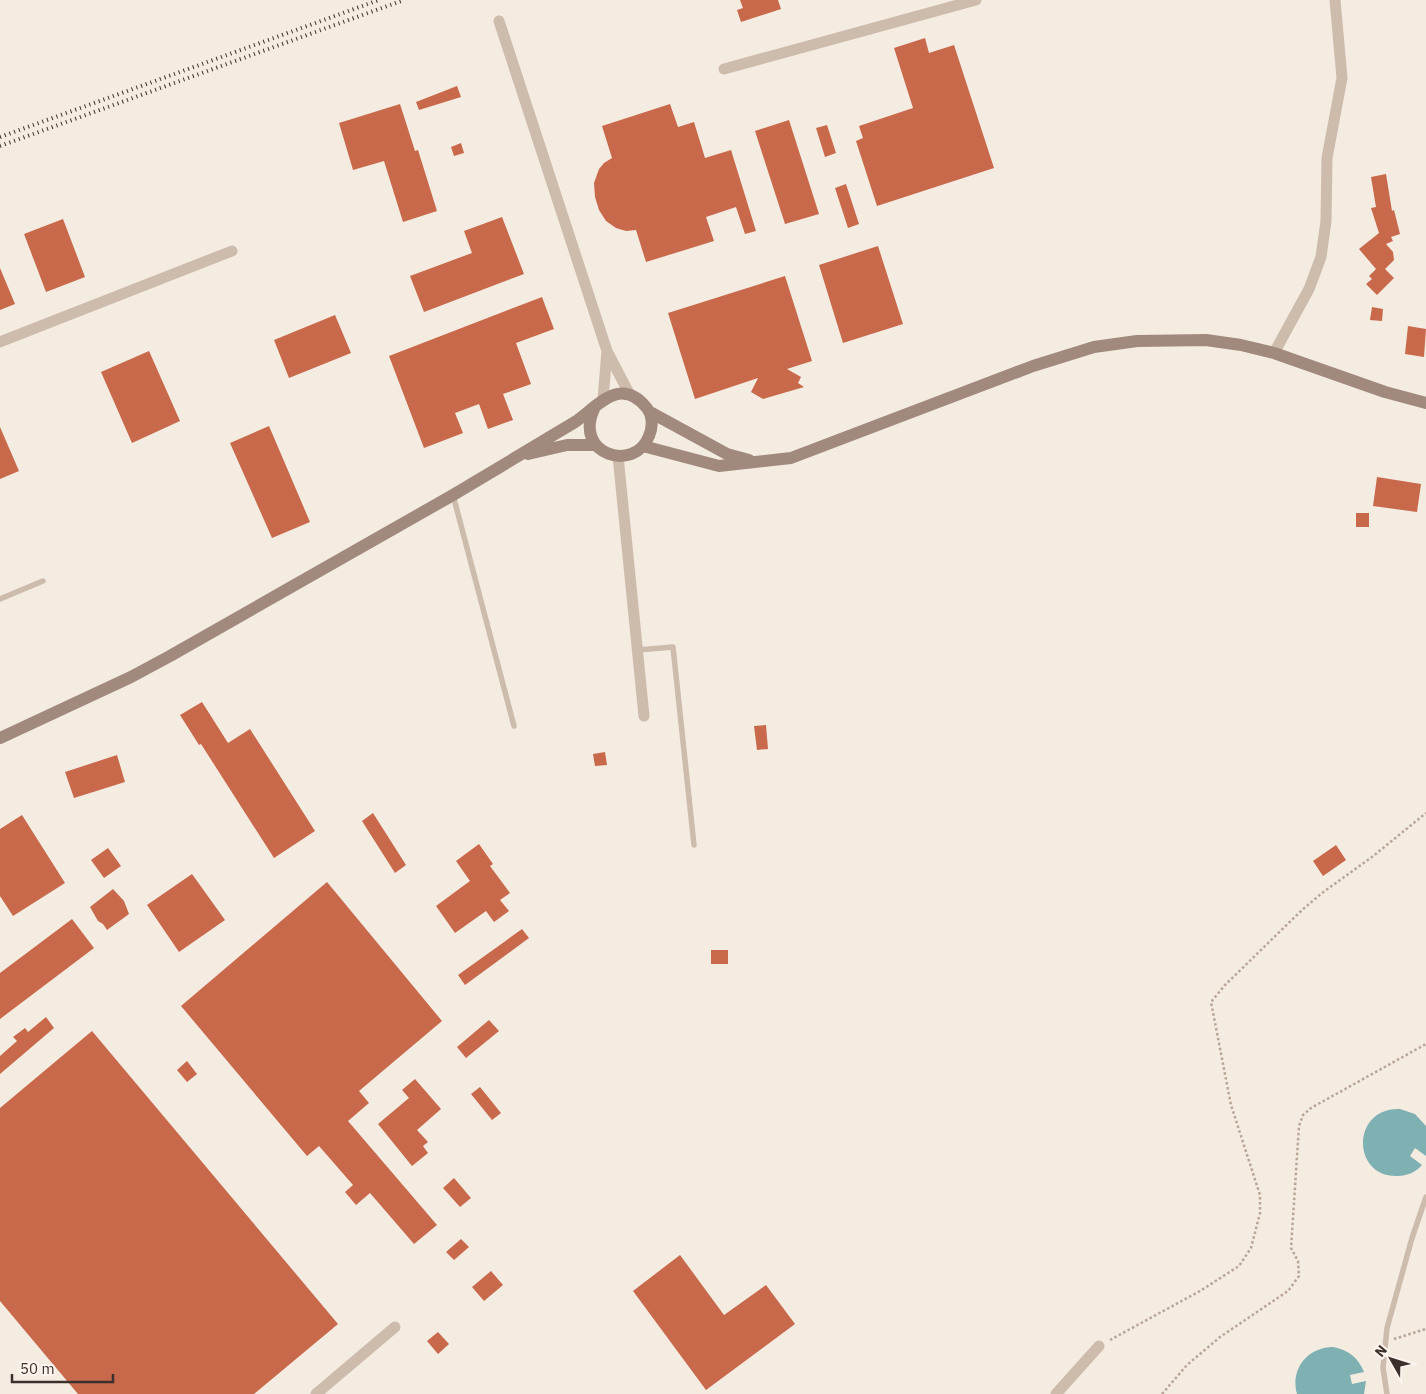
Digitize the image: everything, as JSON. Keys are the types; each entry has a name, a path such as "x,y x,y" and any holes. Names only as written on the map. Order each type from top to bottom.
{"street":[{"path":"724,69 976,0"},
{"path":"1274,353 1309,288 1321,257 1326,221 1327,158 1342,78 1335,0"},
{"path":"499,20 607,351 630,395"},
{"path":"0,342 232,251"},
{"path":"643,446 719,466 790,458 1033,366 1094,347 1138,340 1206,340 1242,345 1274,353 1385,392 1426,403"},
{"path":"603,399 607,351"},
{"path":"650,412 652,422 651,433 643,446 630,455 618,456 605,453 591,438 589,419 594,409 603,399 616,394 630,395 638,399 650,412 727,454 756,462"},
{"path":"0,738 131,677 453,495 594,409"},
{"path":"516,457 567,445 596,445"},
{"path":"618,456 644,716"},
{"path":"316,1394 395,1327"},
{"path":"1056,1394 1070,1376 1099,1346"}],"lane":[{"path":"453,495 514,726"},
{"path":"0,599 43,581"},
{"path":"638,650 673,647 694,845"},
{"path":"1387,1394 1383,1368 1390,1319 1412,1238 1426,1197"}],"path":[{"path":"1099,1346 1200,1291 1239,1266 1251,1248 1260,1213 1260,1195 1231,1105 1211,1002 1225,985 1302,910 1426,813"},
{"path":"1162,1394 1187,1365 1220,1337 1288,1291 1299,1276 1298,1262 1291,1248 1299,1126 1302,1115 1311,1108 1426,1044"},
{"path":"1386,1341 1426,1329"}],"water":[{"path":"1400,1109 1415,1114 1426,1126 1426,1156 1415,1148 1410,1156 1422,1165 1417,1170 1398,1176 1383,1174 1372,1166 1365,1155 1363,1142 1365,1130 1372,1119 1384,1111"},
{"path":"1333,1347 1348,1352 1359,1362 1364,1372 1350,1375 1352,1384 1366,1381 1364,1394 1297,1394 1296,1377 1298,1369 1303,1362 1315,1351"}],"building":[{"path":"740,0 778,0 781,9 741,22 737,10 743,8"},
{"path":"925,38 929,53 954,45 994,168 877,206 856,141 863,138 859,126 913,108 894,48"},
{"path":"457,86 461,97 419,110 416,102"},
{"path":"400,104 415,151 418,150 437,211 403,222 384,161 353,170 339,123"},
{"path":"670,104 678,127 694,122 705,158 731,150 756,231 745,234 736,207 706,217 714,241 646,262 636,230 626,231 616,228 606,221 599,210 595,197 594,183 599,169 612,158 602,126"},
{"path":"789,120 819,214 785,224 755,131"},
{"path":"827,125 836,153 825,157 816,128"},
{"path":"461,143 464,153 454,156 451,147"},
{"path":"1386,174 1392,211 1394,210 1400,234 1391,237 1393,241 1386,244 1393,252 1394,260 1385,269 1394,278 1377,295 1366,284 1372,279 1369,276 1376,269 1359,249 1379,233 1371,208 1376,207 1371,177"},
{"path":"846,184 859,224 848,228 835,188"},
{"path":"502,217 524,274 424,312 410,276 472,253 464,231"},
{"path":"63,219 85,277 46,292 24,234"},
{"path":"878,246 903,324 843,343 819,265"},
{"path":"0,268 15,304 0,310"},
{"path":"785,276 812,361 787,369 801,377 798,383 804,387 763,399 751,392 758,378 695,399 668,313"},
{"path":"542,297 554,329 516,343 531,384 503,394 513,420 488,429 479,404 455,413 463,433 424,448 389,356"},
{"path":"1372,307 1383,309 1382,321 1370,320"},
{"path":"335,315 351,353 289,378 274,340"},
{"path":"1408,326 1426,329 1424,357 1405,354"},
{"path":"149,351 180,421 132,443 101,372"},
{"path":"269,426 310,522 272,538 230,443"},
{"path":"0,427 19,471 0,479"},
{"path":"1377,477 1421,484 1417,512 1373,506"},
{"path":"1356,513 1369,513 1369,527 1356,527"},
{"path":"202,702 228,743 250,729 315,831 274,858 201,744 199,745 180,715"},
{"path":"766,725 768,749 757,750 754,726"},
{"path":"605,752 607,765 595,766 593,754"},
{"path":"117,755 125,782 74,798 65,772"},
{"path":"373,813 406,865 395,873 362,821"},
{"path":"22,815 65,883 13,916 0,896 0,829"},
{"path":"479,844 493,864 490,866 510,893 500,900 509,911 494,922 486,911 455,933 436,906 470,881 456,861"},
{"path":"1336,845 1346,860 1323,876 1313,861"},
{"path":"108,848 121,866 104,878 91,860"},
{"path":"192,874 225,920 179,952 147,905"},
{"path":"327,882 442,1021 359,1091 369,1103 348,1121 437,1225 414,1244 370,1193 356,1205 345,1192 353,1185 319,1146 307,1156 181,1006"},
{"path":"113,889 124,901 129,914 107,930 98,921 90,907"},
{"path":"72,919 94,948 0,1019 0,973"},
{"path":"522,929 529,938 465,985 458,975"},
{"path":"711,950 728,950 728,964 711,964"},
{"path":"46,1017 54,1028 0,1074 0,1056 17,1041 13,1037 25,1028 28,1032"},
{"path":"489,1020 499,1031 466,1058 457,1047"},
{"path":"92,1031 338,1324 254,1394 78,1394 0,1301 0,1108"},
{"path":"187,1061 197,1074 187,1082 177,1070"},
{"path":"415,1079 441,1109 417,1130 428,1142 423,1146 428,1153 412,1166 378,1124 409,1098 402,1090"},
{"path":"480,1087 501,1113 492,1120 471,1094"},
{"path":"454,1178 471,1198 460,1207 443,1188"},
{"path":"461,1239 469,1247 454,1260 446,1252"},
{"path":"680,1255 724,1315 766,1285 795,1324 706,1390 633,1291"},
{"path":"491,1271 503,1285 484,1301 472,1287"},
{"path":"438,1332 449,1344 438,1354 427,1341"}],"railway":[{"path":"0,137 379,0"},
{"path":"0,146 404,0"}]}
